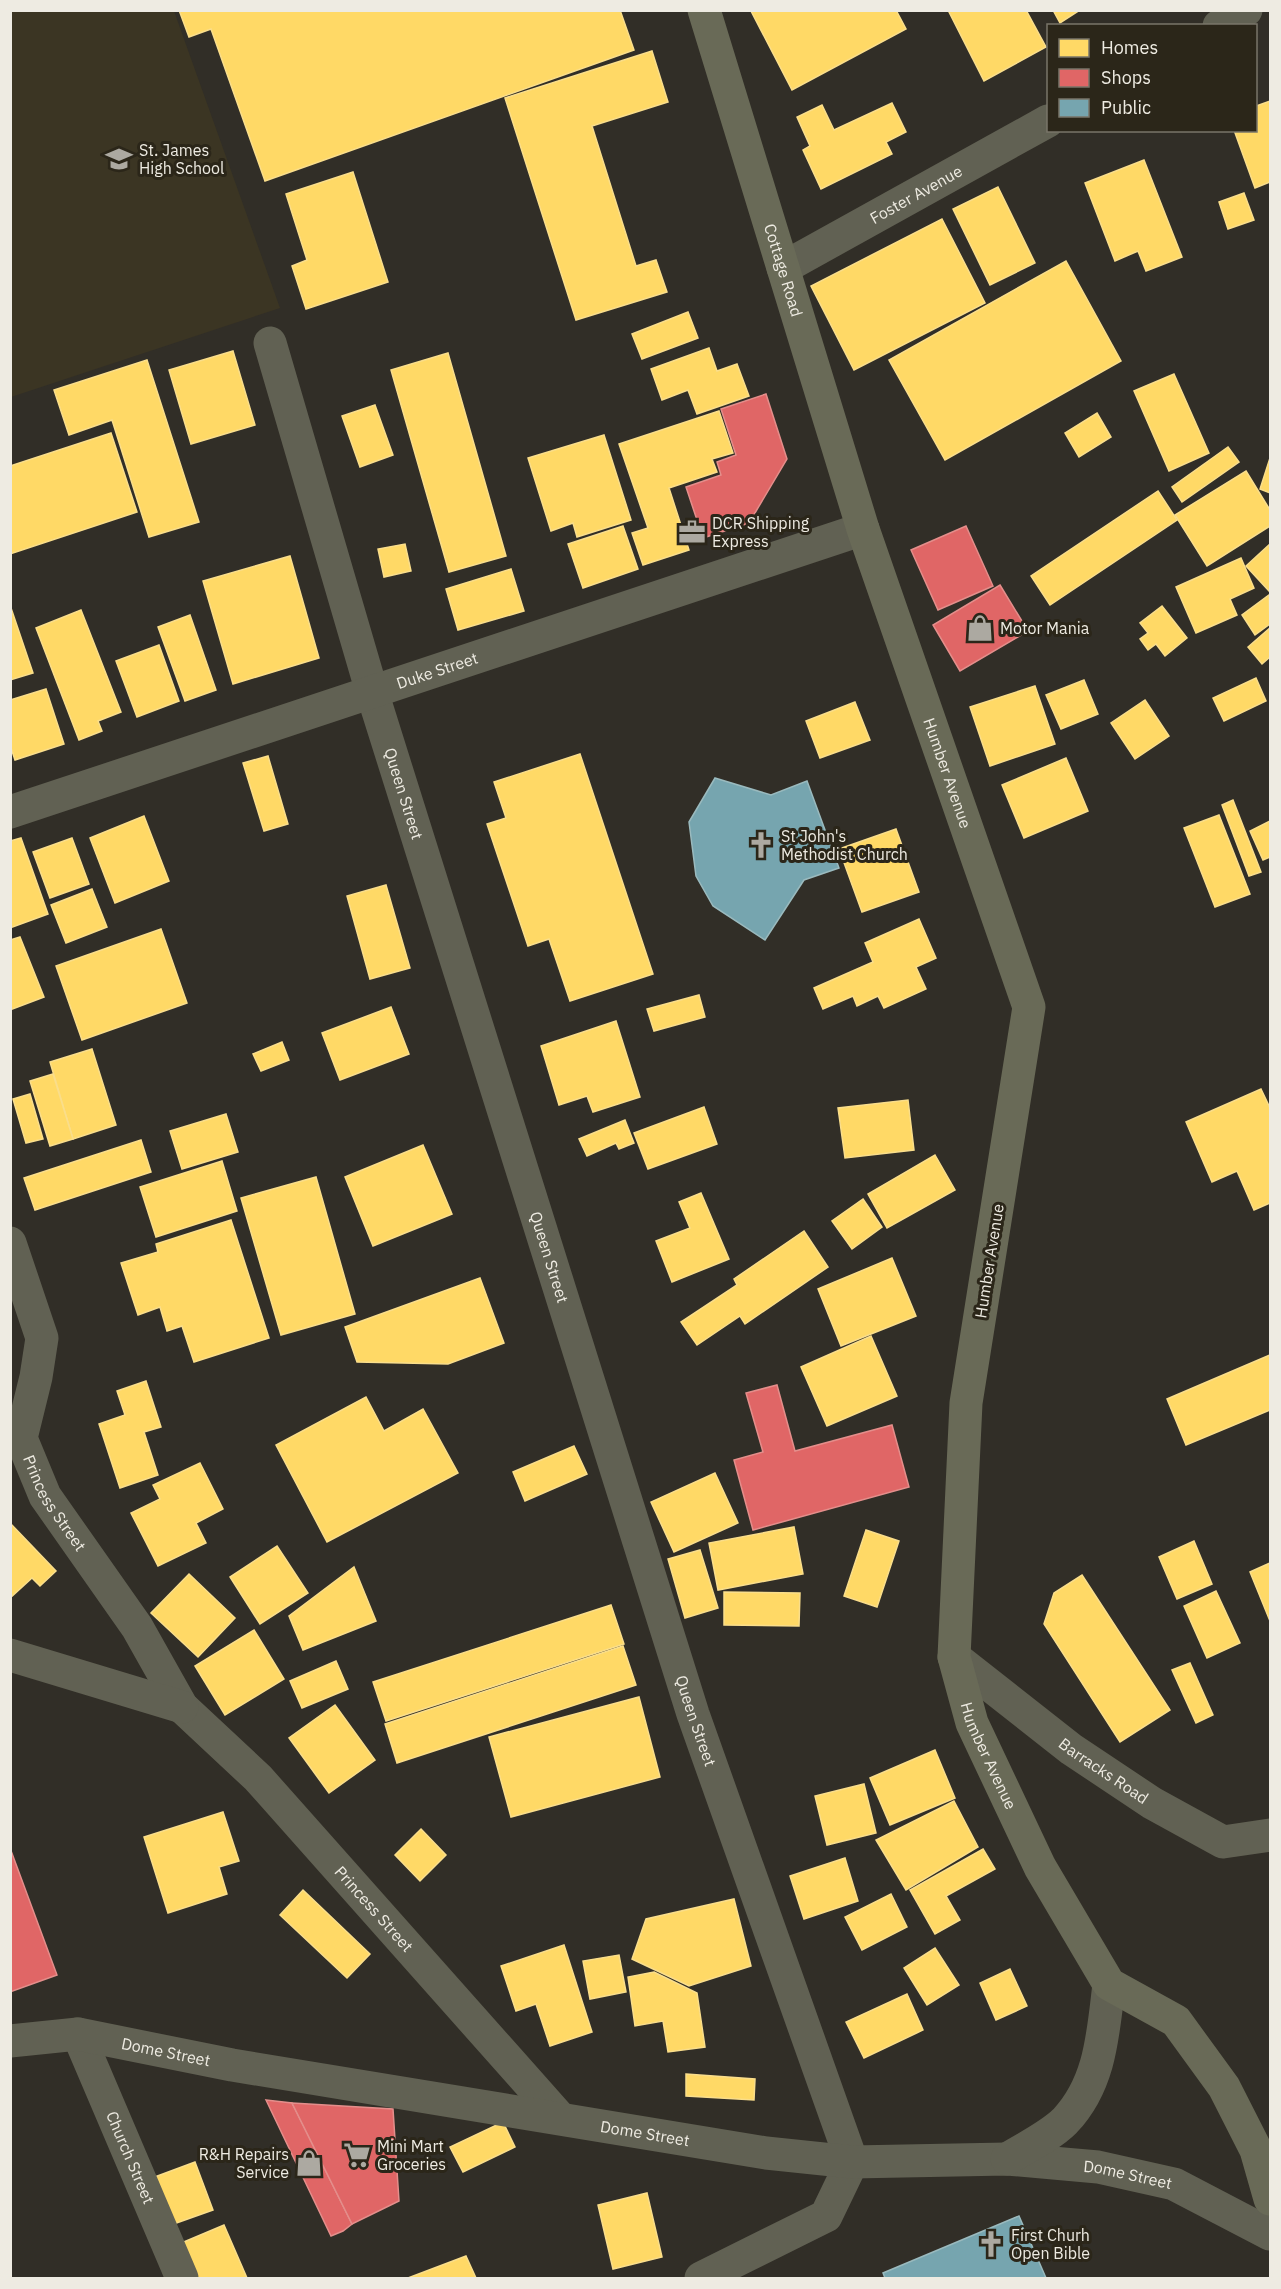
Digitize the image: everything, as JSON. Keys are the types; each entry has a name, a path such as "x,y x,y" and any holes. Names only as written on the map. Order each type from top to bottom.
{"main road":[{"name":"Cottage Road","path":"704,10 863,530"},
{"name":"Humber Avenue","path":"863,530 1029,1007 966,1403 954,1657 972,1723 1040,1867 1109,1984"},
{"path":"1109,1984 1176,2021 1224,2087 1256,2150 1270,2199"}],"street":[{"path":"1223,24 1246,10"},
{"name":"Foster Avenue","path":"783,268 1047,122"},
{"name":"Queen Street","path":"270,344 372,692 693,1714 852,2162"},
{"name":"Duke Street","path":"10,812 863,530"},
{"name":"Princess Street","path":"10,1244 42,1338 36,1377 21,1438 45,1496 137,1627 182,1707 258,1778 560,2118"},
{"name":"Princess Street","path":"10,1655 182,1707"},
{"name":"Barracks Road","path":"954,1657 1071,1749 1152,1803 1223,1842 1270,1835"},
{"path":"1007,2159 1064,2122 1090,2086 1099,2061 1109,1984"},
{"name":"Dome Street","path":"10,2041 78,2034 232,2065 766,2153 852,2162 1007,2159 1098,2167 1174,2184 1270,2234"},
{"name":"Church Street","path":"78,2034 182,2278"},
{"path":"701,2278 826,2216 852,2162"}],"shaded area":[{"name":"St. James High School","path":"10,11 174,11 280,308 11,397"}],"building: Homes":[{"path":"179,10 620,10 634,50 265,181 211,29 189,37"},
{"path":"896,10 906,29 792,90 751,11"},
{"path":"948,10 1026,10 1046,47 984,81"},
{"path":"1053,10 1080,10 1060,23"},
{"path":"652,51 668,102 592,126 636,266 656,260 667,292 576,320 505,98"},
{"path":"1270,101 1270,182 1255,188 1235,132 1257,132 1257,106"},
{"path":"892,103 906,132 886,142 892,154 821,189 803,150 810,146 797,117 822,105 834,130"},
{"path":"1144,160 1182,257 1146,271 1138,251 1115,261 1085,183"},
{"path":"353,172 388,282 306,309 292,266 307,260 286,194"},
{"path":"998,187 1035,263 990,285 953,209"},
{"path":"1244,193 1254,220 1228,229 1219,202"},
{"path":"942,219 985,303 854,370 811,286"},
{"path":"1066,261 1121,361 945,460 889,360"},
{"path":"688,312 698,338 642,359 632,334"},
{"path":"709,348 717,371 737,364 749,396 697,414 688,390 662,400 651,369"},
{"path":"233,351 255,425 191,444 169,370"},
{"path":"448,353 506,556 449,572 391,370"},
{"path":"147,360 199,522 149,537 112,420 69,435 54,390"},
{"path":"1174,374 1209,453 1169,471 1134,391"},
{"path":"375,405 393,455 360,467 342,416"},
{"path":"719,411 733,453 712,459 717,472 669,488 689,550 643,565 632,533 648,528 619,444"},
{"path":"1097,413 1111,437 1079,457 1065,433"},
{"path":"111,433 137,512 10,554 10,466"},
{"path":"604,435 631,520 577,537 573,523 551,531 528,458"},
{"path":"1228,447 1239,462 1182,502 1172,487"},
{"path":"1270,458 1270,493 1260,489"},
{"path":"1246,471 1270,510 1270,526 1207,566 1175,515"},
{"path":"1158,491 1177,520 1050,605 1031,576"},
{"path":"623,526 638,569 583,588 568,544"},
{"path":"405,544 411,571 384,577 378,549"},
{"path":"1270,544 1270,592 1246,566"},
{"path":"290,556 319,658 233,684 203,581"},
{"path":"1241,558 1254,588 1230,599 1237,615 1196,633 1176,587"},
{"path":"511,569 524,611 458,630 446,589"},
{"path":"1269,595 1270,624 1255,635 1242,615"},
{"path":"10,605 33,673 10,680"},
{"path":"1162,606 1187,638 1165,656 1156,644 1148,650 1140,639 1148,633 1140,623"},
{"path":"81,610 121,712 98,721 102,731 79,740 36,628"},
{"path":"190,615 216,690 185,701 158,627"},
{"path":"1270,628 1270,657 1262,664 1248,647"},
{"path":"159,645 179,701 137,717 116,661"},
{"path":"1256,678 1266,701 1224,721 1213,698"},
{"path":"1084,680 1098,714 1061,729 1046,695"},
{"path":"1035,686 1055,744 990,766 970,707"},
{"path":"46,689 64,744 15,760 10,745 10,700"},
{"path":"1145,700 1169,736 1135,759 1111,723"},
{"path":"855,702 870,740 820,758 806,721"},
{"path":"580,754 653,974 570,1001 549,939 528,946 487,824 506,818 494,782"},
{"path":"268,756 288,824 264,831 243,763"},
{"path":"1066,758 1088,811 1024,838 1002,785"},
{"path":"1233,800 1261,872 1249,876 1222,805"},
{"path":"1219,815 1250,894 1215,907 1184,828"},
{"path":"144,816 169,881 115,903 90,838"},
{"path":"1270,821 1270,857 1263,860 1250,831"},
{"path":"896,829 919,892 862,912 839,849"},
{"path":"21,838 48,914 10,928 10,841"},
{"path":"72,838 89,884 50,898 33,852"},
{"path":"386,885 410,968 370,979 347,896"},
{"path":"92,889 107,927 66,943 51,905"},
{"path":"919,919 936,958 916,967 926,989 884,1008 878,996 857,1006 853,996 823,1009 814,988 873,962 865,943"},
{"path":"161,929 187,1003 82,1040 56,966"},
{"path":"20,937 44,997 10,1010 10,940"},
{"path":"699,995 705,1017 654,1031 647,1009"},
{"path":"391,1007 409,1054 340,1080 322,1033"},
{"path":"616,1021 640,1097 593,1112 587,1096 559,1105 541,1046"},
{"path":"282,1042 289,1060 261,1071 253,1054"},
{"path":"92,1049 116,1125 73,1139 50,1062"},
{"path":"53,1074 73,1139 50,1146 30,1081"},
{"path":"1261,1089 1270,1108 1270,1203 1254,1210 1237,1171 1212,1182 1186,1122"},
{"path":"30,1094 43,1139 26,1143 13,1099"},
{"path":"908,1100 914,1150 845,1158 838,1108"},
{"path":"704,1107 717,1144 648,1169 634,1133"},
{"path":"226,1114 238,1152 182,1169 170,1131"},
{"path":"625,1120 634,1143 619,1149 616,1143 587,1156 579,1139"},
{"path":"141,1140 151,1172 35,1210 24,1178"},
{"path":"423,1145 452,1214 373,1246 345,1177"},
{"path":"935,1155 955,1190 887,1228 868,1194"},
{"path":"222,1161 237,1211 156,1237 140,1187"},
{"path":"316,1177 355,1314 281,1335 241,1198"},
{"path":"701,1193 729,1259 672,1282 656,1241 690,1228 679,1202"},
{"path":"863,1199 882,1227 852,1249 832,1221"},
{"path":"231,1220 269,1338 194,1362 182,1326 167,1331 160,1307 138,1315 121,1263 158,1252 156,1244"},
{"path":"804,1231 828,1267 745,1324 740,1316 697,1345 681,1322 737,1285 734,1279"},
{"path":"892,1258 916,1316 841,1346 818,1289"},
{"path":"480,1278 504,1343 448,1364 357,1362 345,1327"},
{"path":"871,1336 897,1396 827,1426 801,1367"},
{"path":"1270,1355 1270,1410 1186,1445 1167,1399"},
{"path":"146,1381 161,1427 144,1432 158,1475 120,1488 99,1424 125,1415 117,1391"},
{"path":"366,1397 384,1431 423,1409 458,1473 327,1542 276,1445"},
{"path":"574,1446 587,1474 525,1501 513,1472"},
{"path":"200,1463 223,1509 196,1523 206,1543 158,1566 131,1513 160,1499 153,1485"},
{"path":"715,1473 738,1523 674,1552 651,1502"},
{"path":"10,1523 56,1571 40,1586 32,1578 10,1598"},
{"path":"794,1527 803,1574 718,1590 709,1543"},
{"path":"866,1530 899,1541 877,1607 844,1596"},
{"path":"1194,1541 1212,1584 1177,1599 1159,1557"},
{"path":"277,1546 308,1593 260,1624 230,1577"},
{"path":"700,1550 718,1608 685,1618 668,1559"},
{"path":"1270,1563 1270,1621 1250,1572"},
{"path":"354,1567 376,1621 303,1650 289,1616"},
{"path":"189,1574 235,1618 198,1657 151,1613"},
{"path":"1082,1575 1170,1710 1120,1742 1044,1624 1054,1593"},
{"path":"1216,1591 1240,1643 1207,1658 1184,1606"},
{"path":"724,1592 800,1593 799,1626 724,1625"},
{"path":"611,1605 624,1644 386,1721 373,1682"},
{"path":"254,1630 284,1679 225,1715 195,1666"},
{"path":"623,1646 636,1685 397,1763 385,1724"},
{"path":"336,1661 348,1689 302,1708 290,1681"},
{"path":"1190,1663 1213,1715 1196,1723 1172,1670"},
{"path":"639,1697 660,1777 511,1817 489,1737"},
{"path":"335,1705 375,1760 329,1793 289,1738"},
{"path":"935,1750 955,1798 890,1825 870,1778"},
{"path":"864,1784 876,1833 827,1845 815,1796"},
{"path":"954,1801 978,1847 906,1890 876,1840"},
{"path":"223,1812 239,1861 219,1867 227,1894 168,1913 144,1837"},
{"path":"421,1829 446,1855 420,1881 395,1855"},
{"path":"983,1849 995,1869 946,1896 960,1920 935,1934 910,1890"},
{"path":"845,1858 858,1901 804,1919 790,1876"},
{"path":"303,1890 370,1954 347,1978 280,1915"},
{"path":"891,1894 907,1927 862,1950 845,1917"},
{"path":"734,1899 751,1966 689,1986 632,1959 646,1919"},
{"path":"564,1945 592,2032 550,2046 536,2004 516,2011 501,1966"},
{"path":"935,1948 959,1985 927,2005 904,1968"},
{"path":"619,1955 626,1992 590,1999 583,1961"},
{"path":"1010,1969 1027,2006 996,2020 980,1983"},
{"path":"654,1972 697,1993 705,2047 668,2052 663,2021 635,2026 628,1977"},
{"path":"907,1994 923,2030 864,2058 846,2022"},
{"path":"686,2074 755,2079 754,2100 686,2096"},
{"path":"503,2122 515,2147 463,2172 450,2147"},
{"path":"195,2162 213,2210 168,2226 152,2178"},
{"path":"647,2193 662,2257 613,2269 598,2205"},
{"path":"224,2225 247,2278 186,2278 172,2247"},
{"path":"466,2256 476,2278 408,2278"}],"building: Shops":[{"path":"766,394 787,459 749,523 703,538 686,487 721,475 717,462 736,455 721,409"},
{"path":"966,526 993,586 938,610 911,550"},
{"name":"Motor Mania","path":"1000,585 1028,631 960,671 933,625"},
{"path":"777,1385 795,1451 892,1425 909,1487 753,1530 734,1460 763,1452 746,1393"},
{"path":"10,1848 57,1975 10,1992"},
{"name":"R&H Repairs Service","path":"266,2100 292,2103 352,2224 343,2231 331,2236"},
{"name":"Mini Mart Groceries","path":"292,2103 393,2109 399,2201 352,2224"}],"building: Public":[{"name":"St John's Methodist Church","path":"715,778 771,795 807,781 839,868 804,880 765,940 713,906 696,876 689,822"},
{"name":"First Churh Open Bible","path":"1019,2216 1046,2278 885,2278 883,2273"}],"place":[{"name":"St. James High School","path":"119,159"},
{"name":"DCR Shipping Express","path":"692,532"},
{"name":"Motor Mania","path":"980,628"},
{"name":"St John's Methodist Church","path":"761,845"},
{"name":"Mini Mart Groceries","path":"357,2155"},
{"name":"R&H Repairs Service","path":"309,2163"},
{"name":"First Churh Open Bible","path":"991,2244"}]}
